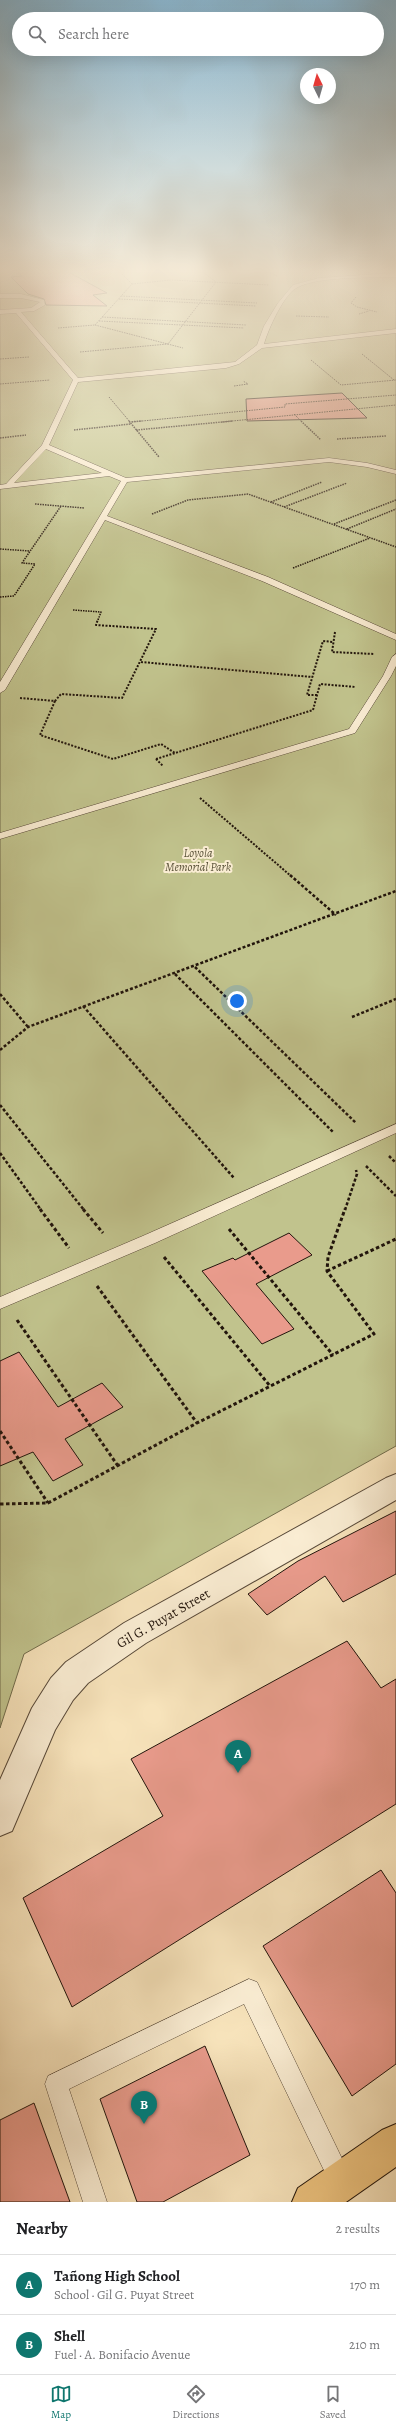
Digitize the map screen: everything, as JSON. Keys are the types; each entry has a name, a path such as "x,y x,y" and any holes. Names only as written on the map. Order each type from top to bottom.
{"main road":[{"path":"327,2192 396,2144"}],"street":[{"name":"Gil G. Puyat Street","path":"0,1818 44,1717 63,1687 96,1658 135,1633 396,1486"}],"lane":[{"path":"69,372 75,379"},
{"path":"75,379 95,379 168,372"},
{"path":"8,486 45,446 75,379"},
{"path":"45,446 125,480 329,460 367,465 396,472"},
{"path":"0,487 110,474"},
{"path":"0,690 125,480"},
{"path":"106,513 126,524 265,579 396,637"},
{"path":"0,836 183,783 352,731 378,690 396,657"},
{"path":"2,1302 150,1239 396,1128"},
{"path":"95,2202 56,2084 249,1990 327,2192"}],"path":[{"path":"325,372 341,385 395,380"},
{"path":"384,372 395,380"},
{"path":"0,384 75,379"},
{"path":"95,379 174,475"},
{"path":"129,422 285,407 285,404 396,395"},
{"path":"136,430 396,405"},
{"path":"294,414 322,440"},
{"path":"270,502 367,465"},
{"path":"284,507 384,469"},
{"path":"126,524 188,500 248,494 396,546"},
{"path":"334,524 396,500"},
{"path":"31,504 61,506 106,513"},
{"path":"0,597 14,596 35,564 22,563 61,506"},
{"path":"346,529 396,509"},
{"path":"265,579 370,538"},
{"path":"0,549 30,551"},
{"path":"48,609 101,612 96,625 156,629 122,698 61,694 55,701 40,735 113,759 161,744 176,753"},
{"path":"318,695 307,695 323,641 333,642"},
{"path":"141,662 312,676"},
{"path":"336,915 156,759 313,710 320,684 378,690"},
{"path":"16,697 55,701"},
{"path":"0,1050 28,1027 336,915 396,891"},
{"path":"195,967 396,1163"},
{"path":"175,974 396,1196"},
{"path":"0,994 28,1027"},
{"path":"352,1017 396,999"},
{"path":"83,1006 249,1194"},
{"path":"0,1105 119,1252"},
{"path":"0,1504 48,1503 197,1423 374,1334 328,1271 328,1257 357,1174 349,1149"},
{"path":"0,1153 197,1423"},
{"path":"213,1210 333,1355"},
{"path":"150,1239 270,1386"},
{"path":"328,1271 396,1239"},
{"path":"2,1302 118,1466"},
{"path":"0,1431 48,1503"}],"green space":[{"name":"Loyola Memorial Park","path":"0,372 396,372 396,1446 24,1654 0,1728"}],"building":[{"path":"342,393 367,418 247,421 246,399"},
{"path":"289,1233 312,1255 256,1284 294,1329 262,1344 202,1271 233,1258 235,1260"},
{"path":"19,1352 58,1407 102,1383 123,1407 65,1439 83,1465 53,1481 33,1452 0,1466 0,1361"},
{"path":"396,1511 396,1574 343,1602 325,1576 267,1615 248,1594 298,1561"},
{"path":"347,1641 381,1688 396,1679 396,1804 72,2007 23,1898 163,1816 131,1759"},
{"path":"381,1870 396,1893 396,2064 352,2096 263,1946"},
{"path":"205,2046 250,2155 163,2202 137,2202 100,2099"},
{"path":"34,2103 70,2202 0,2202 0,2120"}],"place":[{"name":"Tañong High School","path":"238,1773"},
{"name":"Shell","path":"144,2124"}]}
